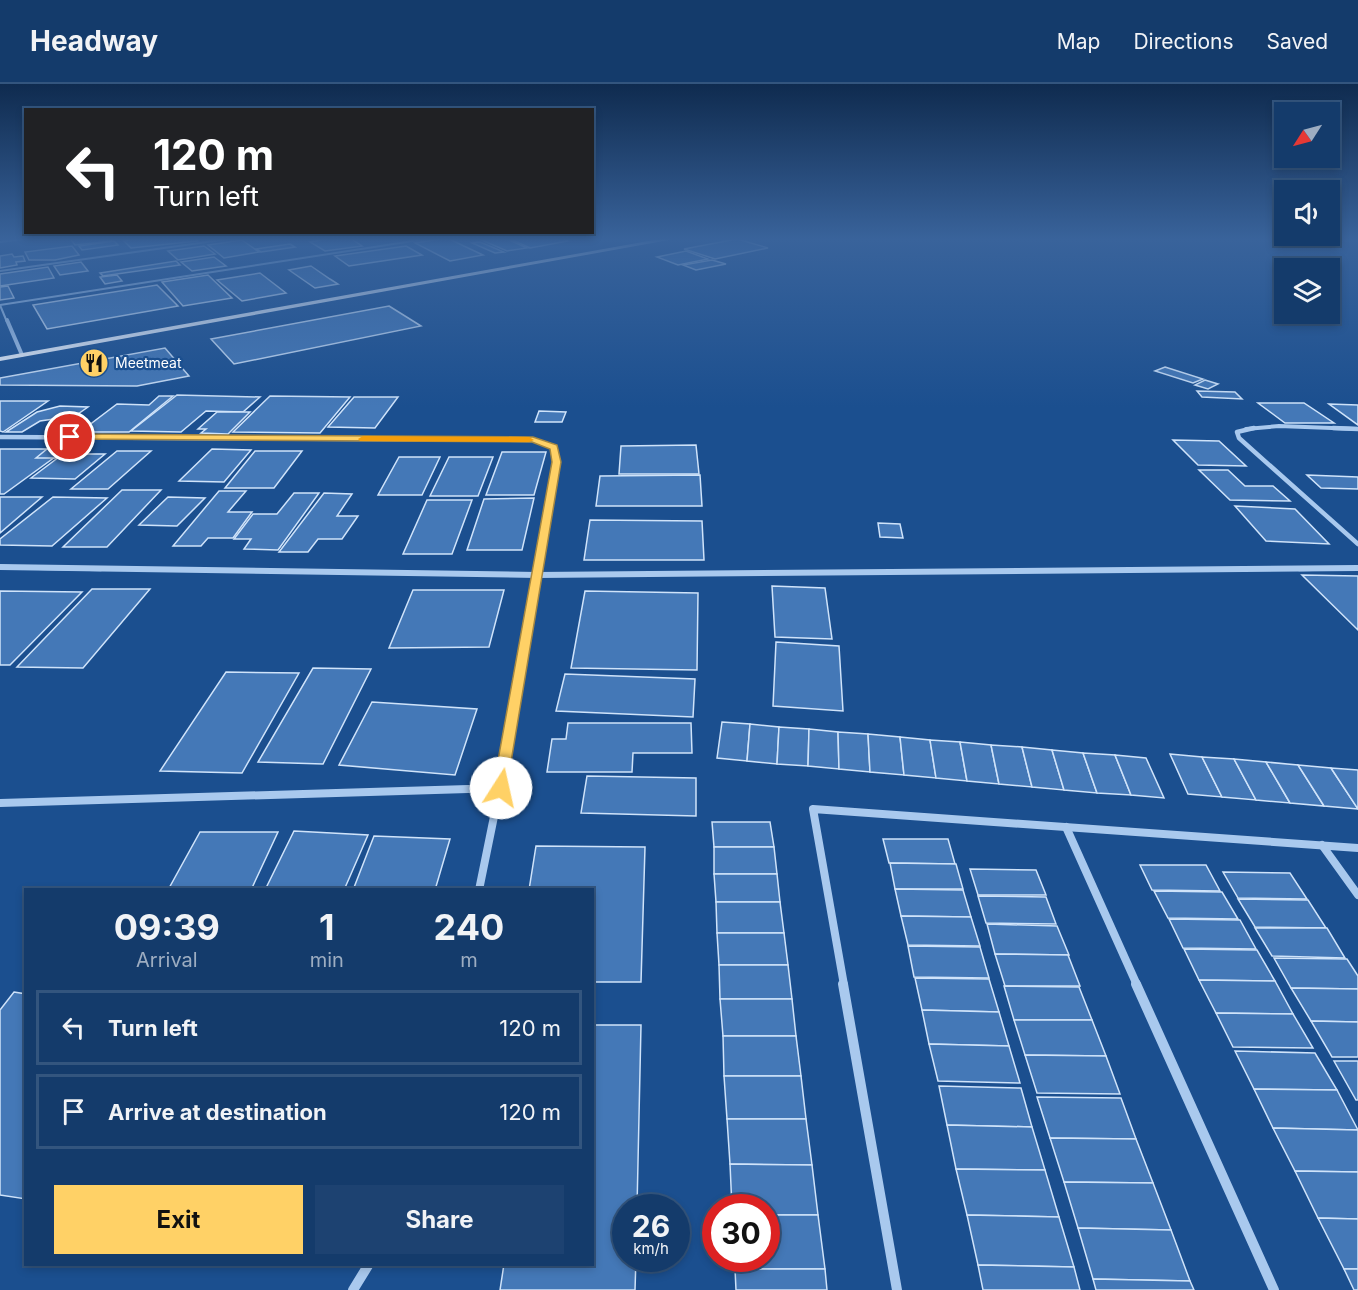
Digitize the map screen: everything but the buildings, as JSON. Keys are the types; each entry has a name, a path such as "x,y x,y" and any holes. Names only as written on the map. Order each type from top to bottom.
{"main road":[{"path":"0,358 362,294"}],"street":[{"path":"22,355 0,305 69,294"},
{"path":"1358,429 1265,427 1246,428 1237,432 1239,438 1358,544"},
{"path":"0,437 533,440 554,447 556,462 501,788 479,888"},
{"path":"0,567 537,575 1358,568"},
{"path":"0,803 501,788"},
{"path":"897,1290 813,809 1358,848"},
{"path":"1066,827 1274,1290"},
{"path":"1322,845 1358,895"},
{"path":"353,1290 368,1266"}],"slow traffic":[{"path":"363,439 529,440"}],"place":[{"name":"Meetmeat","path":"94,363"}],"route":[{"path":"70,437 533,440 554,447 556,462 501,788"}]}
